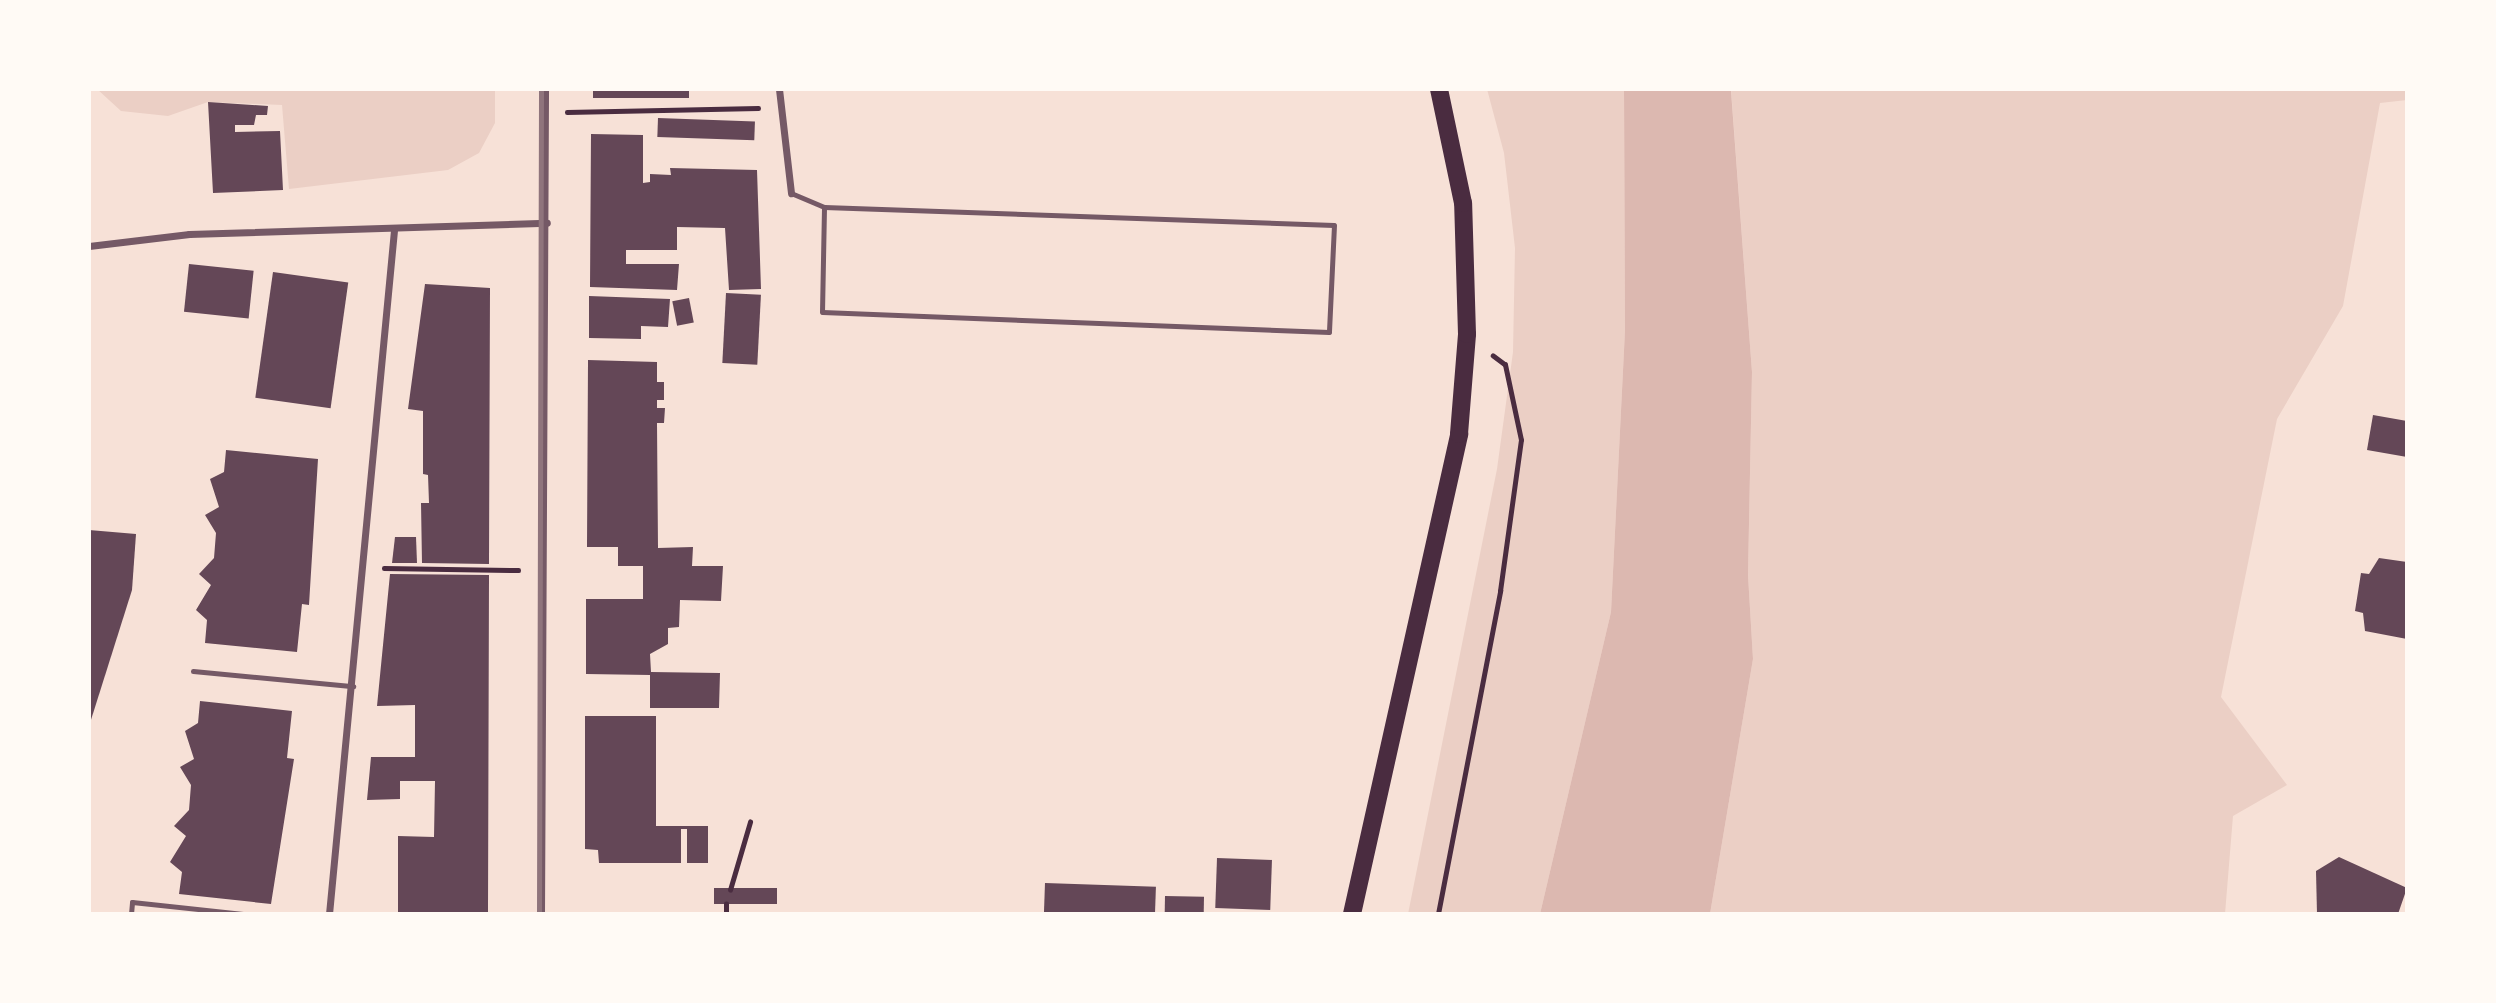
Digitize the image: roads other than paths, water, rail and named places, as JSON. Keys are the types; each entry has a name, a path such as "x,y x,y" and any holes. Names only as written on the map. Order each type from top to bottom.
{"main road":[{"path":"1352,914 1458,434 1467,334 1463,203 1439,89"}],"street":[{"path":"541,914 547,223 545,89"},
{"path":"779,89 791,193"},
{"path":"89,246 190,234 394,230 547,223"},
{"path":"329,914 365,567 394,230"}],"lane":[{"path":"791,193 824,207 1334,225 1329,332 822,312 824,207"},
{"path":"193,671 353,685"},
{"path":"131,914 132,902 245,914"}],"railway":[{"path":"539,914 541,89"}]}
